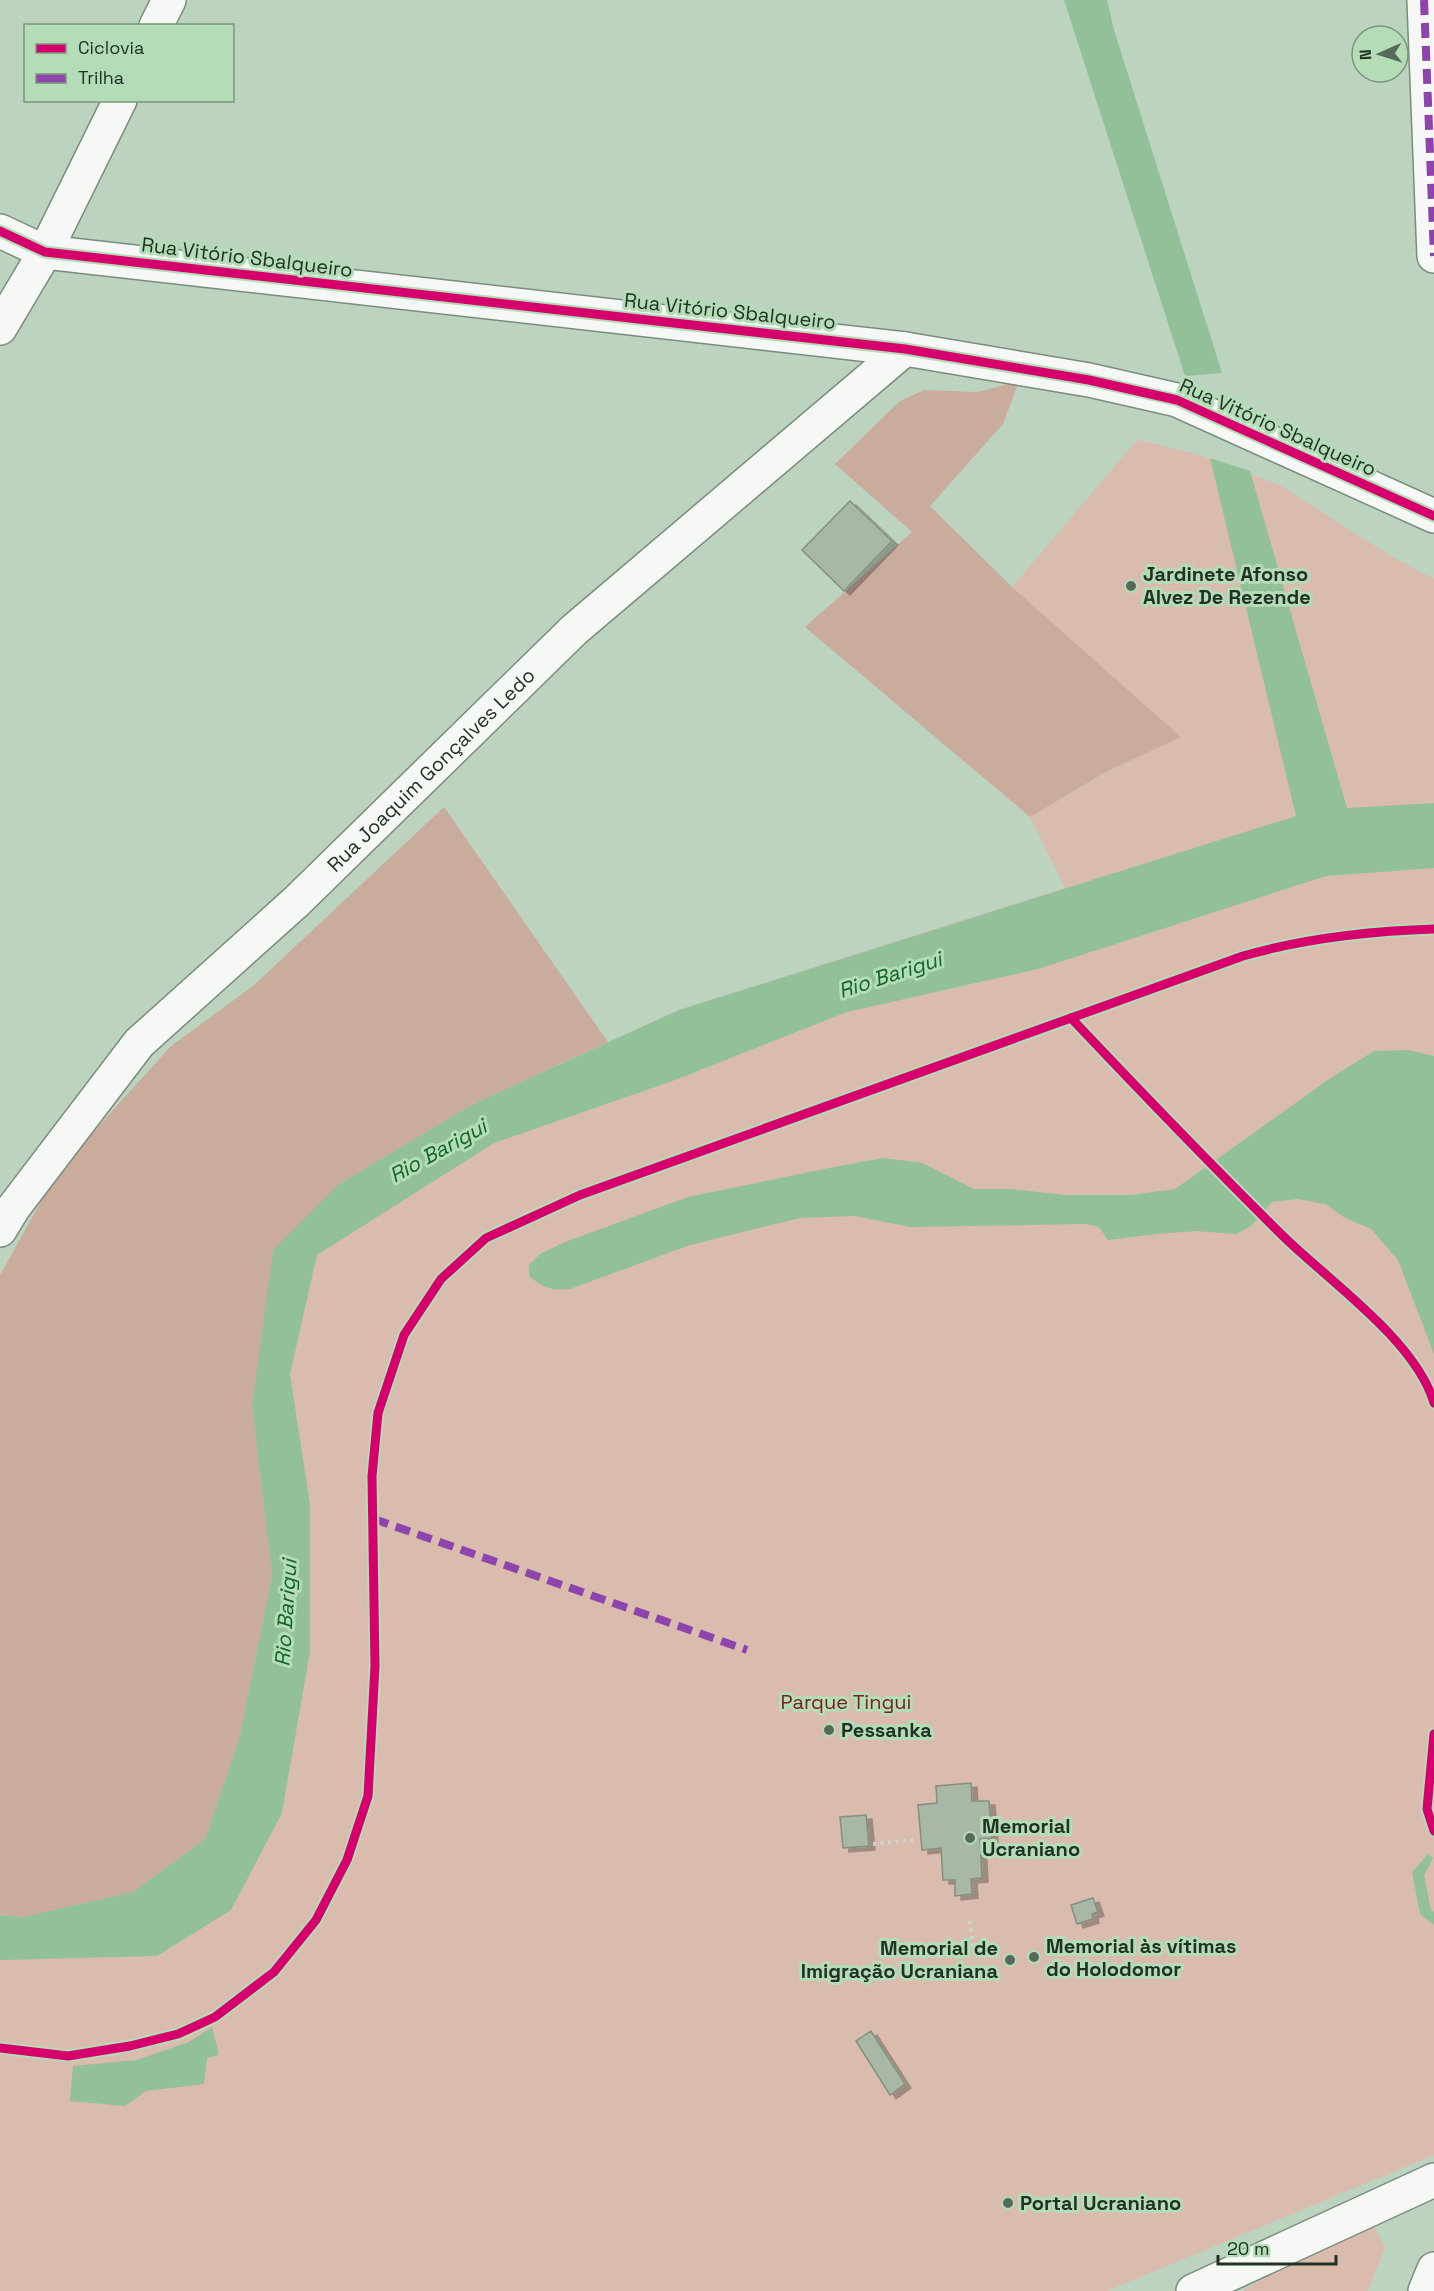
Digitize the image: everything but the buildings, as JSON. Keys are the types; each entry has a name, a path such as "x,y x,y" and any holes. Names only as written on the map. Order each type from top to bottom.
{"street":[{"path":"157,24 169,0"},
{"path":"1424,0 1434,256"},
{"path":"0,328 45,252 119,102"},
{"name":"Rua Vitório Sbalqueiro","path":"0,231 45,252 905,349 1089,380 1177,400 1434,516"},
{"name":"Rua Joaquim Gonçalves Ledo","path":"5,1210 139,1043 297,902 574,630 905,349"},
{"path":"1193,2291 1434,2180"},
{"path":"1425,2291 1434,2269"}],"path":[{"path":"873,1844 914,1840"},
{"path":"970,1922 973,1949"}],"green space":[{"name":"Parque Tingui","path":"1137,440 1193,453 1280,485 1386,553 1434,579 1434,2155 1107,2291 0,2291 0,1915 23,1917 273,1250 473,1104 679,1010 1065,888 1030,817 1105,773 1180,737 1012,587"},
{"path":"1365,2226 1375,2228 1385,2247 1368,2291 1242,2291 1347,2232"}],"shaded area":[{"path":"1019,381 1003,424 930,506 1012,587 1181,737 1104,773 1030,817 805,627 912,532 835,464 900,401 924,390 978,392"},
{"path":"444,807 608,1042 473,1104 339,1184 252,1406 272,1575 239,1739 205,1839 133,1892 22,1917 0,1915 0,1275 58,1171 171,1046 253,986"}],"water":[{"path":"1064,0 1107,0 1114,30 1222,373 1185,376"},
{"name":"Rio Barigui","path":"1210,458 1250,471 1347,808 1434,803 1434,868 1326,876 1038,969 847,1012 675,1080 494,1143 317,1255 290,1374 310,1505 310,1651 282,1813 231,1910 157,1956 0,1960 0,1915 23,1917 133,1892 205,1839 239,1739 272,1575 252,1406 273,1250 339,1184 473,1104 679,1010 1296,816"},
{"path":"1409,1050 1434,1056 1434,1354 1398,1260 1371,1229 1345,1218 1325,1204 1297,1199 1272,1202 1250,1227 1236,1234 1196,1231 1108,1240 1099,1227 1085,1224 910,1227 854,1216 800,1218 690,1245 570,1289 548,1288 529,1276 529,1265 540,1254 565,1242 688,1197 884,1158 922,1163 974,1189 1011,1189 1065,1195 1131,1195 1175,1189 1329,1079 1374,1051"},
{"path":"1428,1854 1433,1858 1424,1875 1431,1910 1434,1912 1434,1925 1420,1914 1412,1872"},
{"path":"212,2027 219,2055 207,2058 204,2084 146,2091 125,2106 70,2101 73,2066 136,2060 189,2042"}],"marked path":[{"path":"1424,0 1434,256"},
{"path":"374,1519 747,1650"}],"cycle path":[{"path":"0,231 45,252 905,349 1089,380 1177,400 1434,516"},
{"path":"0,2048 68,2056 130,2046 178,2034 215,2017 274,1972 316,1920 347,1860 368,1796 375,1666 372,1476 378,1413 404,1335 441,1279 486,1238 580,1195 1243,956 1290,944 1338,936 1434,929"},
{"path":"1071,1018 1283,1236 1369,1313 1390,1335 1409,1357 1424,1380 1434,1403"},
{"path":"1434,1734 1427,1809 1434,1831"}],"place":[{"name":"Jardinete Afonso Alvez De Rezende","path":"1131,586"},
{"name":"Pessanka","path":"829,1730"},
{"name":"Memorial Ucraniano","path":"970,1838"},
{"name":"Memorial às vítimas do Holodomor","path":"1034,1957"},
{"name":"Memorial de Imigração Ucraniana","path":"1010,1960"},
{"name":"Portal Ucraniano","path":"1008,2203"}]}
